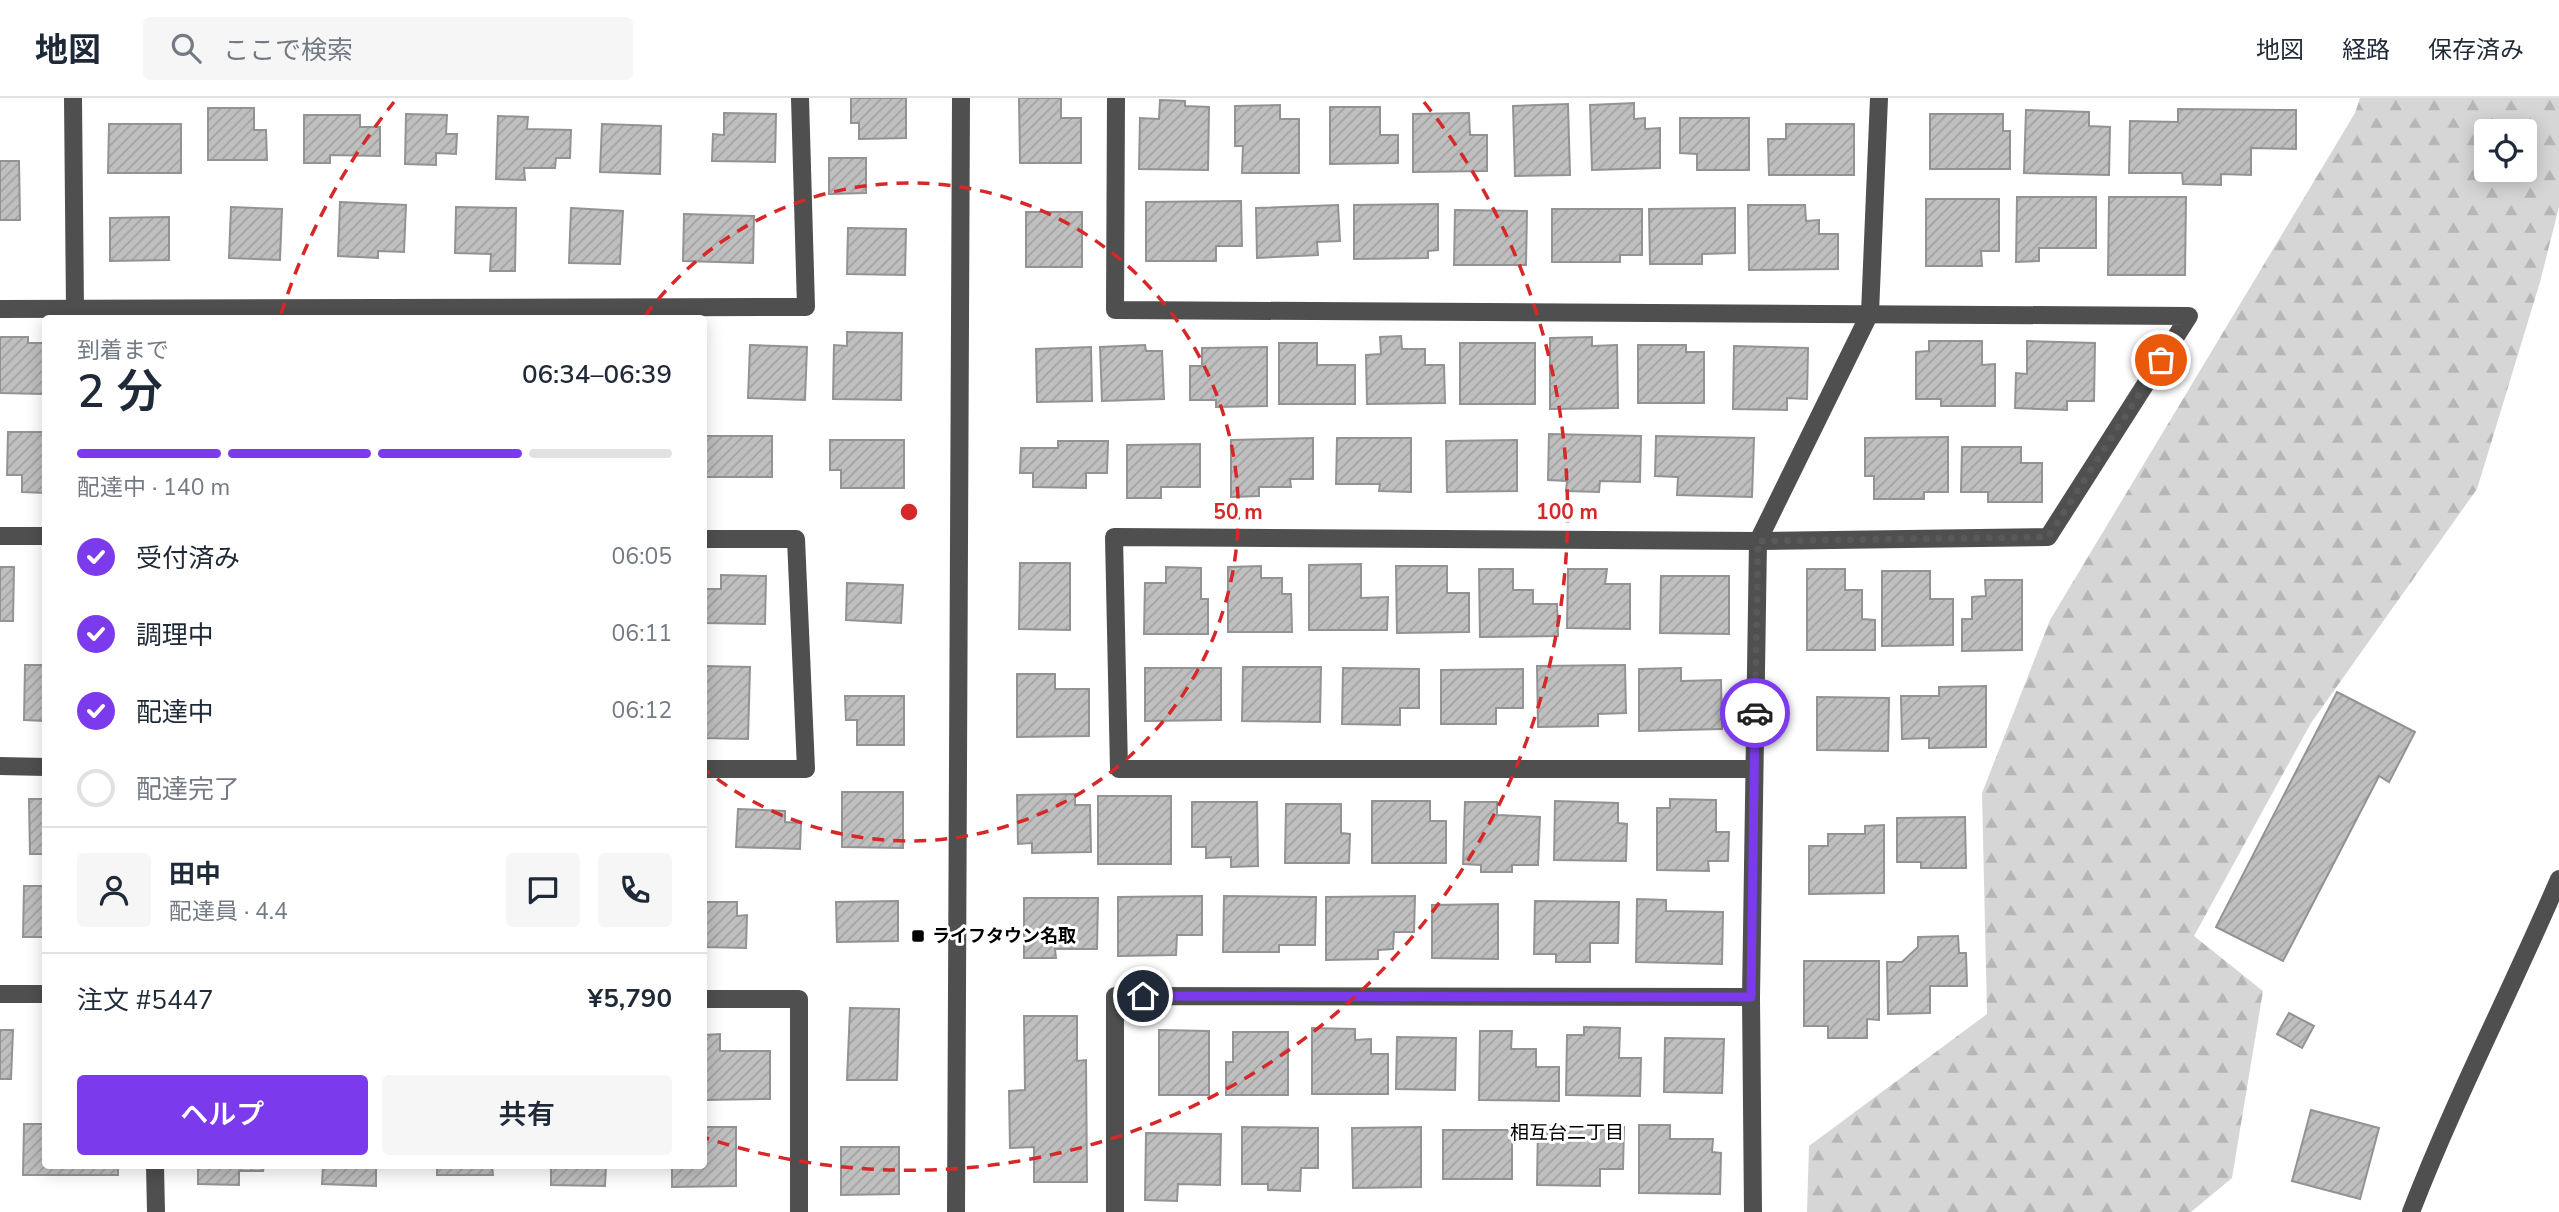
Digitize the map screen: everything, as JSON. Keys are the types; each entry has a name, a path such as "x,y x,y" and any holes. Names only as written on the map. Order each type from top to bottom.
{"street":[{"path":"73,98 76,314"},
{"path":"0,309 76,314 806,307 800,98"},
{"path":"956,1212 961,98"},
{"path":"1116,98 1115,310 2189,316 2048,537 1758,541 1114,537 1119,769 1754,769"},
{"path":"1753,1212 1751,997 1758,541 1870,313 1879,98"},
{"path":"0,536 42,536"},
{"path":"707,539 796,539 806,769 707,769"},
{"path":"0,766 42,767"},
{"path":"2411,1212 2469,1070 2514,983 2559,879"},
{"path":"0,994 42,994"},
{"path":"1115,1212 1115,996 1751,997"},
{"path":"707,999 799,999 799,1212"},
{"path":"155,1169 156,1212"}],"green space":[{"path":"2360,98 2559,98 2559,207 2540,282 2477,489 2311,723 2194,936 2263,991 2232,1178 2191,1212 1807,1212 1809,1146 1987,1014 1982,793 2050,620 2355,113"}],"building":[{"path":"851,98 906,98 906,138 859,139 859,123 851,123"},
{"path":"1019,98 1061,98 1061,118 1081,118 1081,163 1020,163"},
{"path":"1160,100 1185,101 1185,106 1209,107 1208,170 1139,169 1140,118 1159,119"},
{"path":"1634,103 1634,119 1645,118 1645,129 1660,128 1660,168 1592,170 1590,105"},
{"path":"1568,104 1570,175 1515,176 1513,106"},
{"path":"1280,105 1280,119 1299,119 1299,173 1242,173 1243,146 1235,146 1235,106"},
{"path":"1330,107 1380,107 1380,135 1398,135 1398,163 1330,164"},
{"path":"208,108 254,108 254,130 266,130 267,160 208,160"},
{"path":"2178,109 2296,110 2296,149 2251,148 2251,175 2221,174 2221,185 2183,184 2182,173 2129,173 2130,121 2178,122"},
{"path":"2026,110 2089,112 2089,126 2110,127 2109,175 2024,173"},
{"path":"724,113 776,114 775,162 712,161 713,134 724,135"},
{"path":"1469,113 1470,135 1487,135 1487,171 1413,172 1413,114"},
{"path":"406,114 447,115 446,134 457,134 456,154 436,153 436,165 405,164"},
{"path":"1930,114 2003,114 2003,131 2010,131 2010,169 1930,169"},
{"path":"304,115 360,115 360,127 380,127 380,156 330,155 330,163 304,163"},
{"path":"498,116 528,117 527,129 571,130 570,158 556,158 555,168 524,168 525,180 496,179"},
{"path":"1680,118 1749,118 1749,170 1697,170 1697,154 1680,153"},
{"path":"109,124 181,124 181,173 108,173"},
{"path":"602,124 661,126 660,174 600,172"},
{"path":"1786,124 1854,124 1854,175 1769,175 1768,139 1786,139"},
{"path":"829,158 866,158 866,193 829,194"},
{"path":"0,161 19,161 20,220 0,220"},
{"path":"2017,197 2096,197 2096,248 2039,248 2039,261 2016,262"},
{"path":"2109,197 2186,197 2185,275 2108,275"},
{"path":"1926,199 1999,199 1999,251 1981,251 1982,266 1926,266"},
{"path":"1241,201 1242,246 1216,246 1216,261 1146,261 1146,202"},
{"path":"340,202 406,205 404,252 378,251 378,258 338,256"},
{"path":"1438,204 1438,250 1428,251 1428,258 1354,259 1354,205"},
{"path":"1338,205 1340,241 1317,242 1318,255 1257,258 1256,208"},
{"path":"1748,205 1805,205 1806,221 1819,220 1819,234 1838,234 1838,269 1749,270"},
{"path":"231,207 282,209 280,260 229,258"},
{"path":"456,207 516,208 515,271 490,271 491,254 455,253"},
{"path":"571,208 623,211 620,264 569,263"},
{"path":"1735,208 1735,253 1702,254 1702,264 1650,264 1649,209"},
{"path":"1552,209 1642,209 1642,255 1620,255 1620,262 1552,262"},
{"path":"1455,210 1527,211 1526,265 1454,265"},
{"path":"1026,212 1082,212 1082,267 1026,267"},
{"path":"684,214 754,216 753,263 683,261"},
{"path":"169,217 169,260 110,261 110,218"},
{"path":"848,228 906,229 905,275 847,274"},
{"path":"847,332 902,333 901,400 833,399 834,345 847,346"},
{"path":"1401,336 1402,349 1425,349 1425,365 1444,365 1445,403 1367,404 1366,355 1381,354 1380,337"},
{"path":"0,337 28,337 28,343 42,343 42,394 0,393"},
{"path":"1592,337 1592,346 1617,345 1618,408 1550,409 1550,338"},
{"path":"1929,341 1982,341 1982,365 1995,364 1995,406 1941,406 1941,399 1916,399 1916,352 1929,351"},
{"path":"2027,341 2095,343 2094,401 2067,401 2067,410 2015,408 2016,373 2027,374"},
{"path":"1279,343 1317,343 1317,365 1355,365 1355,404 1279,404"},
{"path":"1460,343 1535,343 1535,404 1460,404"},
{"path":"750,345 807,347 805,400 748,398"},
{"path":"1145,345 1146,351 1162,351 1164,399 1102,401 1100,347"},
{"path":"1638,345 1686,345 1686,352 1704,352 1704,403 1638,403"},
{"path":"1734,346 1808,348 1807,399 1787,398 1787,410 1733,409"},
{"path":"1091,347 1092,401 1037,402 1036,349"},
{"path":"1267,347 1267,406 1216,407 1216,400 1190,400 1190,366 1202,366 1202,348"},
{"path":"8,432 42,432 42,493 22,492 22,475 7,475"},
{"path":"1549,434 1641,436 1640,482 1600,481 1599,492 1566,491 1567,481 1548,480"},
{"path":"707,436 772,436 772,477 707,477"},
{"path":"1656,436 1754,438 1752,497 1677,495 1678,477 1655,476"},
{"path":"1948,437 1948,492 1924,492 1924,499 1874,499 1874,476 1865,476 1865,438"},
{"path":"1313,438 1313,479 1290,479 1291,487 1259,487 1259,496 1231,497 1231,440"},
{"path":"1337,438 1411,438 1411,492 1379,491 1380,484 1336,484"},
{"path":"830,440 904,440 904,488 841,488 841,470 830,470"},
{"path":"1517,440 1517,491 1447,492 1446,441"},
{"path":"1058,441 1108,441 1107,473 1086,473 1086,488 1033,487 1033,473 1020,473 1021,448 1058,448"},
{"path":"1200,444 1200,487 1161,487 1161,498 1127,498 1127,445"},
{"path":"1962,447 2021,447 2021,463 2042,463 2042,502 1988,502 1988,492 1961,492"},
{"path":"1020,563 1070,563 1070,630 1019,629"},
{"path":"1361,564 1361,598 1388,597 1387,630 1309,630 1309,565"},
{"path":"1261,566 1261,578 1282,578 1282,594 1291,594 1292,632 1228,632 1228,567"},
{"path":"1396,566 1447,566 1447,593 1469,593 1469,632 1397,633"},
{"path":"0,567 14,567 13,621 0,621"},
{"path":"1166,567 1201,568 1201,599 1208,599 1208,634 1144,634 1145,583 1166,583"},
{"path":"1479,569 1513,569 1513,590 1533,590 1533,604 1557,604 1558,636 1480,637"},
{"path":"1568,569 1607,569 1605,584 1630,584 1630,629 1567,628"},
{"path":"1807,569 1845,569 1845,590 1862,590 1862,619 1875,620 1875,650 1807,650"},
{"path":"1882,571 1930,571 1930,599 1953,599 1953,645 1882,646"},
{"path":"721,575 766,576 765,624 707,623 707,589 721,589"},
{"path":"1661,576 1729,576 1729,634 1660,633"},
{"path":"1985,580 2022,580 2022,650 1962,651 1962,619 1972,619 1972,597 1986,596"},
{"path":"847,583 903,585 901,623 846,620"},
{"path":"25,665 42,665 42,721 24,720"},
{"path":"1625,665 1626,713 1598,714 1598,726 1538,727 1537,666"},
{"path":"707,666 750,667 748,739 707,738"},
{"path":"1243,667 1321,667 1320,722 1242,721"},
{"path":"1145,668 1221,668 1221,720 1145,721"},
{"path":"1343,668 1419,669 1419,708 1400,708 1400,725 1342,724"},
{"path":"1681,668 1681,681 1721,680 1722,729 1639,731 1639,669"},
{"path":"1523,669 1523,708 1496,708 1496,724 1441,724 1441,670"},
{"path":"1017,674 1055,674 1055,689 1089,689 1089,736 1017,737"},
{"path":"1986,686 1986,747 1929,748 1929,738 1902,739 1901,696 1939,696 1939,687"},
{"path":"2337,692 2415,732 2389,782 2379,776 2283,961 2216,927"},
{"path":"845,696 904,696 904,745 857,745 857,720 846,720"},
{"path":"1817,697 1889,698 1888,751 1817,750"},
{"path":"842,792 903,792 903,848 842,847"},
{"path":"1075,794 1075,805 1090,805 1091,852 1032,853 1032,843 1018,844 1017,795"},
{"path":"1098,796 1171,796 1171,864 1098,864"},
{"path":"29,799 42,799 42,854 30,854"},
{"path":"1670,799 1716,800 1716,832 1729,832 1728,861 1708,861 1709,871 1657,870 1657,808 1670,808"},
{"path":"1372,801 1430,801 1430,821 1446,821 1446,863 1372,863"},
{"path":"1555,801 1618,803 1618,823 1627,824 1626,861 1554,860"},
{"path":"1192,802 1257,802 1258,866 1231,867 1231,857 1206,858 1206,847 1192,847"},
{"path":"1465,802 1497,802 1497,815 1540,817 1538,865 1512,865 1512,872 1481,872 1481,865 1463,864"},
{"path":"1286,804 1341,804 1341,833 1350,834 1349,863 1285,863"},
{"path":"738,809 785,811 785,822 801,823 800,849 736,847"},
{"path":"1965,817 1966,868 1921,868 1921,862 1897,862 1897,818"},
{"path":"1884,825 1884,893 1809,894 1809,846 1828,846 1828,834 1865,834 1865,826"},
{"path":"24,886 42,886 42,937 23,937"},
{"path":"1202,896 1202,935 1177,935 1176,955 1118,956 1118,897"},
{"path":"1224,896 1316,897 1315,945 1279,945 1279,952 1223,952"},
{"path":"1415,896 1414,932 1394,932 1393,949 1378,950 1378,959 1326,960 1326,897"},
{"path":"1024,898 1098,898 1097,949 1055,949 1056,958 1024,958"},
{"path":"1637,899 1666,900 1666,911 1723,912 1722,964 1636,962"},
{"path":"898,901 898,941 837,942 836,902"},
{"path":"1535,901 1619,902 1618,943 1590,943 1590,962 1556,962 1556,954 1534,954"},
{"path":"707,902 737,902 737,916 747,915 746,948 707,947"},
{"path":"1498,904 1498,959 1432,958 1432,905"},
{"path":"1958,936 1959,953 1966,953 1967,986 1930,986 1930,1013 1888,1014 1887,962 1902,962 1918,947 1918,937"},
{"path":"1804,961 1879,961 1879,1020 1867,1019 1867,1038 1828,1038 1828,1026 1804,1026"},
{"path":"850,1008 899,1009 897,1080 847,1080"},
{"path":"2289,1013 2314,1026 2302,1048 2277,1034"},
{"path":"1024,1016 1077,1016 1077,1061 1086,1060 1087,1182 1034,1182 1034,1147 1010,1148 1009,1091 1025,1090"},
{"path":"1584,1027 1620,1028 1619,1058 1641,1058 1640,1096 1566,1095 1567,1035 1584,1035"},
{"path":"1312,1028 1355,1029 1355,1040 1371,1039 1371,1054 1388,1054 1388,1094 1312,1094"},
{"path":"0,1030 13,1030 11,1079 0,1079"},
{"path":"1159,1030 1209,1031 1209,1095 1159,1095"},
{"path":"1480,1031 1512,1031 1511,1049 1536,1049 1536,1067 1559,1067 1559,1101 1479,1100"},
{"path":"1233,1032 1288,1032 1288,1095 1226,1095 1226,1062 1233,1062"},
{"path":"720,1034 720,1051 770,1051 770,1099 707,1100 707,1035"},
{"path":"1397,1037 1456,1038 1455,1090 1396,1089"},
{"path":"1665,1038 1724,1039 1722,1093 1664,1092"},
{"path":"2311,1110 2379,1128 2360,1199 2292,1181"},
{"path":"24,1124 42,1124 42,1169 118,1169 118,1175 23,1175"},
{"path":"1639,1125 1670,1125 1670,1139 1713,1139 1712,1152 1721,1153 1720,1194 1639,1193"},
{"path":"1538,1126 1624,1127 1623,1169 1600,1169 1600,1186 1537,1185"},
{"path":"707,1127 736,1127 736,1186 672,1187 672,1169 707,1169"},
{"path":"1242,1127 1318,1128 1318,1168 1301,1168 1300,1191 1268,1190 1268,1184 1242,1184"},
{"path":"1421,1127 1421,1187 1353,1188 1352,1128"},
{"path":"1443,1130 1512,1130 1512,1179 1443,1179"},
{"path":"1146,1133 1221,1134 1220,1185 1178,1184 1177,1201 1145,1200"},
{"path":"841,1147 899,1147 899,1194 841,1195"},
{"path":"198,1169 263,1169 239,1171 239,1185 198,1184"},
{"path":"323,1169 376,1169 376,1186 322,1184"},
{"path":"437,1169 492,1169 493,1175 437,1175"},
{"path":"551,1169 606,1169 605,1186 551,1185"}],"way so far":[{"path":"1755,713 1758,541 2048,537 2161,360"}],"place":[{"name":"ライフタウン名取","path":"918,936"}],"district":[{"name":"相互台二丁目","path":"1567,1132"}],"route":[{"path":"1143,996 1751,997 1755,713"}]}
